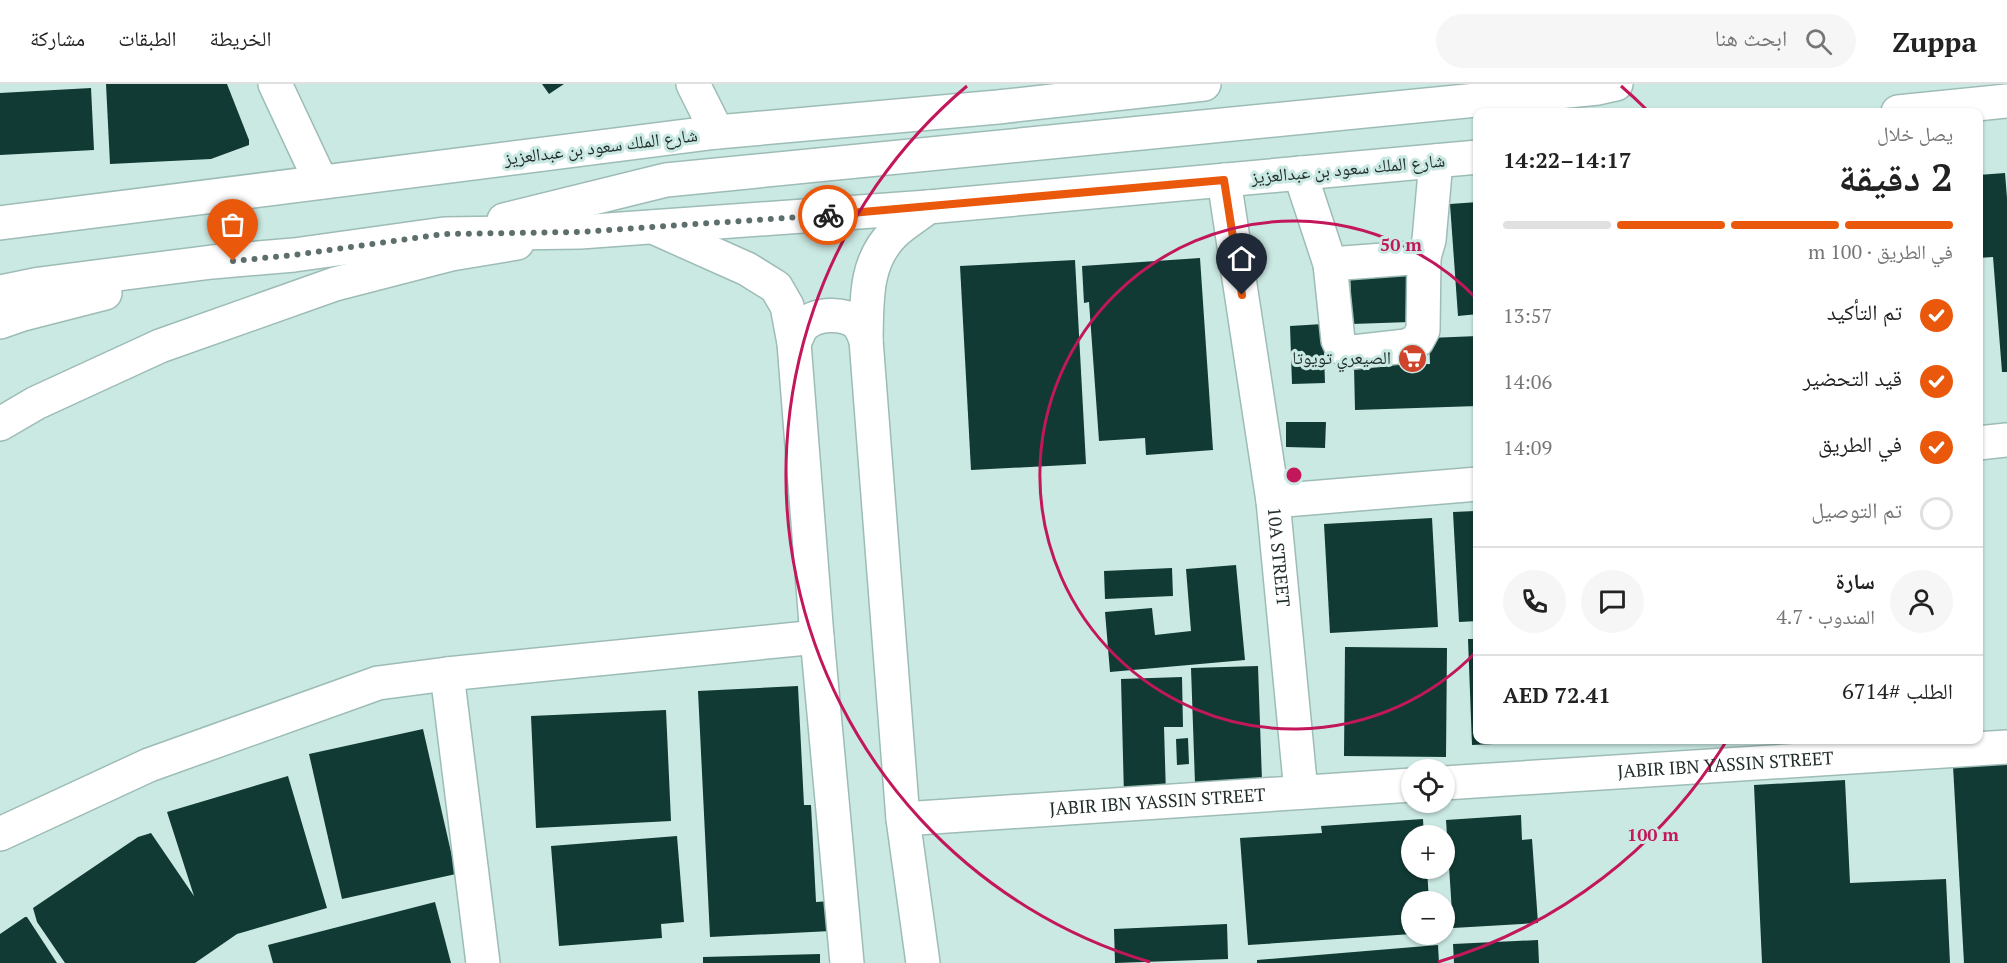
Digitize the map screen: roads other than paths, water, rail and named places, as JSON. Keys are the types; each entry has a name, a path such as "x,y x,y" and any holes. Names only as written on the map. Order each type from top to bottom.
{"street":[{"path":"275,84 321,182"},
{"path":"693,84 717,132"},
{"path":"998,106 1056,84"},
{"name":"شارع الملك سعود بن عبدالعزيز","path":"0,223 717,132 1204,84"},
{"path":"444,234 666,180 1551,93 1616,84"},
{"path":"1938,108 2007,101"},
{"name":"شارع الملك سعود بن عبدالعزيز","path":"0,292 40,284 212,262 294,255 444,234 580,232 928,207 1473,157"},
{"path":"1300,173 1330,264 1338,340 1342,348 1353,352 1406,346 1417,341 1423,330 1424,257 1429,240 1436,161"},
{"name":"10A STREET","path":"1224,180 1273,501 1301,792"},
{"path":"923,963 903,819 866,340 868,282 876,257 893,234 928,207"},
{"path":"653,227 747,268 776,286 787,306 794,343 817,637 847,963"},
{"path":"0,424 36,403 160,346 335,284 451,254 580,232"},
{"path":"0,322 23,314 158,280 294,255"},
{"path":"1330,264 1424,257"},
{"path":"794,343 803,326 829,315 843,317 857,324 866,340"},
{"path":"1983,442 2007,440"},
{"path":"1273,501 1473,484"},
{"path":"0,834 160,761 378,683 817,637"},
{"path":"447,674 483,963"},
{"name":"JABIR IBN YASSIN STREET","path":"1455,782 2007,747"},
{"name":"JABIR IBN YASSIN STREET","path":"903,819 1401,786"}],"place":[{"name":"الصيعري تويوتا","path":"1412,358"}]}
